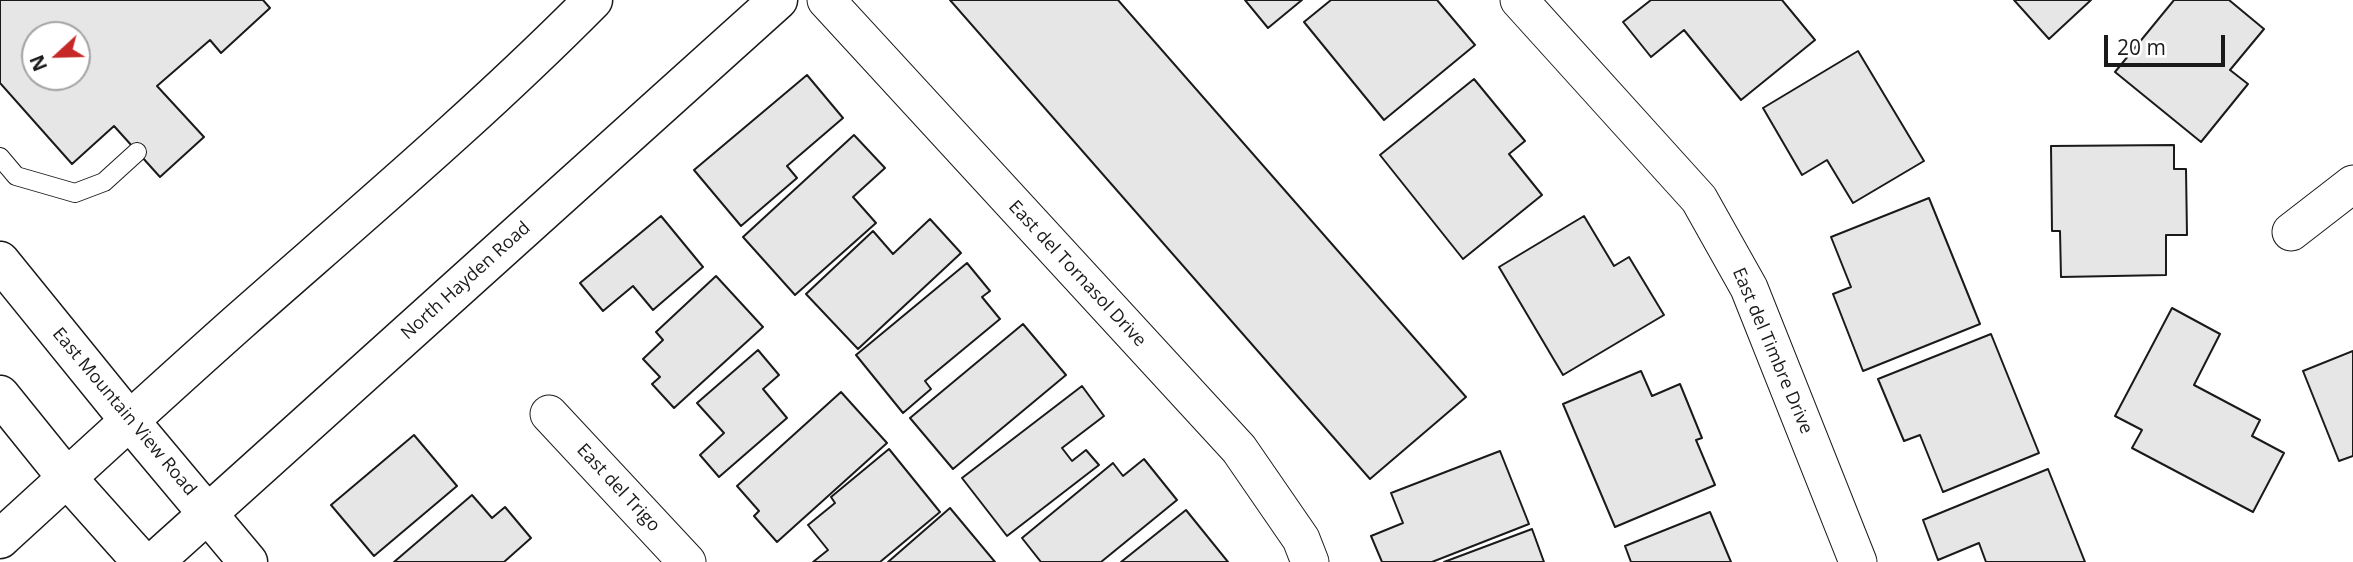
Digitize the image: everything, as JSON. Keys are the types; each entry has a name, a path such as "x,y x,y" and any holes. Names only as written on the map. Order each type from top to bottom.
{"main road":[{"path":"0,539 129,420 414,168 543,50 593,0"},
{"name":"North Hayden Road","path":"154,562 778,0"},
{"name":"East Mountain View Road","path":"0,261 248,562"},
{"path":"0,395 67,478 142,562"}],"street":[{"name":"East del Tornasol Drive","path":"825,0 1239,449 1301,539 1310,562"},
{"name":"East del Timbre Drive","path":"1519,0 1699,199 1749,288 1858,562"},
{"path":"2291,232 2353,184"},
{"name":"East del Trigo","path":"549,414 687,562"}],"lane":[{"path":"0,157 16,176 75,193 104,182 136,152"}],"building":[{"path":"0,0 263,0 270,8 221,53 210,40 157,86 204,137 160,177 114,126 72,164 0,83"},
{"path":"950,0 1118,0 1466,397 1370,479"},
{"path":"1245,0 1302,0 1268,28"},
{"path":"1331,0 1437,0 1475,45 1384,120 1304,22"},
{"path":"1651,0 1782,0 1815,40 1741,100 1684,30 1651,57 1623,22"},
{"path":"2014,0 2091,0 2049,39"},
{"path":"2174,0 2229,0 2264,29 2230,70 2248,84 2201,142 2115,72"},
{"path":"1858,51 1924,161 1853,203 1827,160 1802,175 1763,108"},
{"path":"807,75 843,118 787,166 797,178 741,226 694,170"},
{"path":"1474,79 1525,141 1509,154 1542,195 1463,259 1380,155"},
{"path":"854,135 885,168 853,197 876,223 795,295 743,237"},
{"path":"2174,145 2174,169 2186,169 2187,235 2166,235 2166,275 2061,277 2060,231 2052,231 2051,146"},
{"path":"1929,198 1980,324 1863,371 1833,294 1851,287 1831,237"},
{"path":"661,216 703,267 653,310 633,286 603,311 580,283"},
{"path":"1584,216 1614,266 1629,257 1664,315 1563,375 1499,267"},
{"path":"930,219 961,253 858,349 806,294 873,231 893,254"},
{"path":"967,263 990,291 982,297 1000,319 925,381 931,389 903,413 856,355"},
{"path":"716,276 763,327 674,408 652,384 660,377 643,359 663,340 656,332"},
{"path":"2172,308 2220,334 2194,385 2260,420 2252,436 2284,453 2253,512 2132,448 2142,430 2115,416"},
{"path":"1023,324 1066,375 953,469 910,418"},
{"path":"1991,334 2039,453 1943,492 1920,435 1904,441 1878,379"},
{"path":"758,350 779,375 763,389 787,418 719,477 700,455 724,433 697,403"},
{"path":"2353,351 2353,456 2339,461 2303,371"},
{"path":"1641,371 1652,396 1680,384 1702,438 1696,440 1715,485 1615,527 1563,404"},
{"path":"1082,386 1104,416 1062,448 1072,461 1086,450 1099,465 1007,536 962,478"},
{"path":"841,392 887,443 777,542 754,516 759,511 737,486"},
{"path":"414,435 457,486 374,556 331,505"},
{"path":"889,449 940,512 880,562 813,562 828,550 808,525 835,503 831,497"},
{"path":"1500,451 1529,524 1432,562 1382,562 1371,536 1403,523 1391,493"},
{"path":"1144,459 1177,500 1101,562 1041,562 1022,538 1113,463 1123,476"},
{"path":"2048,469 2085,562 1986,562 1979,543 1938,560 1923,520"},
{"path":"472,495 492,518 505,507 531,538 504,562 394,562"},
{"path":"950,508 995,562 888,562"},
{"path":"1186,510 1228,562 1121,562"},
{"path":"1710,512 1731,562 1631,562 1625,546"},
{"path":"1532,529 1544,562 1444,562"}]}
